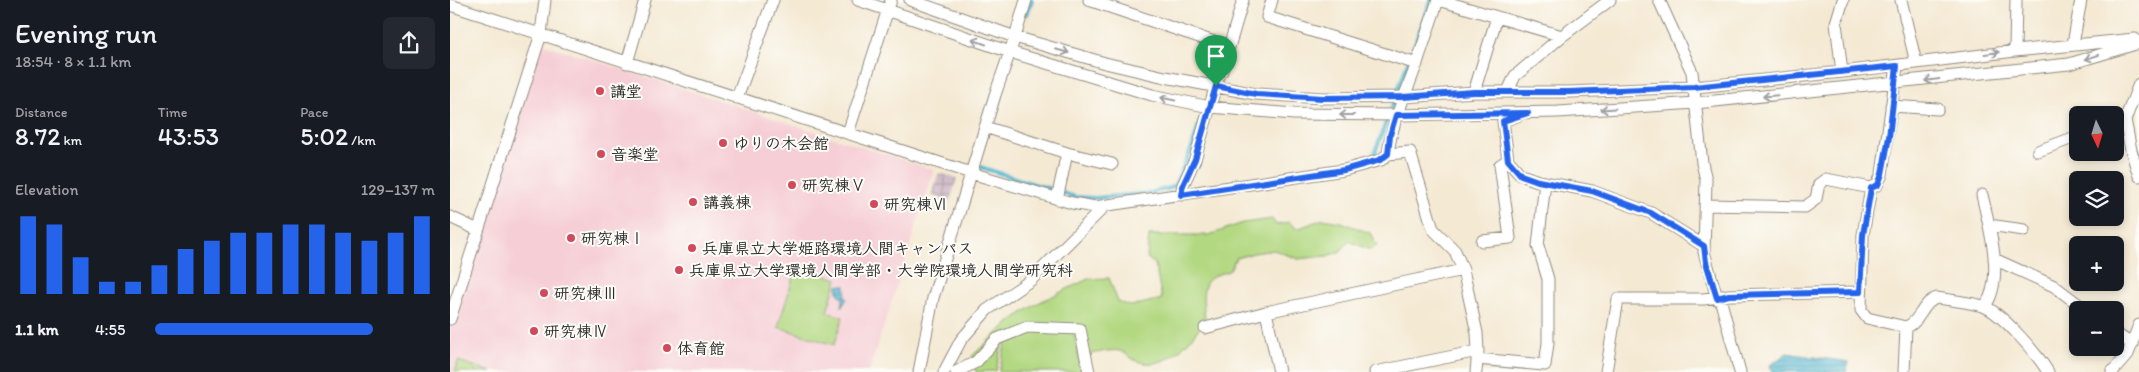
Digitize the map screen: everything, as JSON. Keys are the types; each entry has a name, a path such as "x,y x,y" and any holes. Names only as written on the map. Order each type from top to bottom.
{"street":[{"path":"450,319 541,34 545,0"},
{"path":"627,63 645,0"},
{"path":"737,98 773,0"},
{"path":"858,0 890,5 1010,52 1152,96 1210,107 1294,114 1528,113 1696,103 1895,84 2069,64 2139,43"},
{"path":"910,0 1015,37 1105,63 1256,94 1323,98 1403,97 1474,92 1569,92 1694,87 1897,66 2015,50 2139,39"},
{"path":"919,372 934,298 985,127 1026,0"},
{"path":"1088,0 1223,46"},
{"path":"1220,71 1217,70 1237,0"},
{"path":"1181,195 1183,185 1195,159 1243,0"},
{"path":"1272,0 1267,16 1417,64"},
{"path":"1388,154 1390,135 1396,115 1417,64 1439,0 1560,35"},
{"path":"1508,91 1515,76 1560,35 1610,0"},
{"path":"1659,0 1692,72 1708,205 1704,246 1706,262 1723,296 1721,302 1740,372"},
{"path":"1842,72 1836,24 1843,0"},
{"path":"1901,0 1916,63"},
{"path":"2015,50 2016,0"},
{"path":"2073,44 2081,0"},
{"path":"450,5 971,173 1084,206 1105,206 1344,170 1380,160 1388,154 1410,152 1433,229 1454,251 1462,270 1477,333 1478,355 1476,372"},
{"path":"848,132 890,5"},
{"path":"1474,92 1497,17"},
{"path":"1708,205 1805,207 1816,199 1819,184 1826,179 1868,187 1878,185 1882,174 1897,66"},
{"path":"2124,113 2139,84"},
{"path":"1892,106 1938,109"},
{"path":"1528,113 1503,121 1508,160 1521,175 1545,182 1592,191 1651,213 1704,246"},
{"path":"985,127 1067,153 1112,164"},
{"path":"2124,132 2139,176"},
{"path":"2038,152 2069,140"},
{"path":"1057,199 1067,153"},
{"path":"1482,241 1510,238 1500,165 1508,160"},
{"path":"1375,372 1478,355 1545,365 1548,343 1548,279 1538,246 1545,182"},
{"path":"1868,187 1856,292 1861,310 1867,318 1906,327 1912,325 1931,300 1937,298 1985,306 2017,333 2040,359 2048,372"},
{"path":"1982,195 1996,267 1990,300 1985,306"},
{"path":"944,372 961,340 986,310 1031,280 1105,206"},
{"path":"450,217 478,230"},
{"path":"1989,225 2024,230"},
{"path":"1994,259 2054,286 2074,301"},
{"path":"1205,328 1266,312 1462,270"},
{"path":"1606,372 1618,299 1856,292"},
{"path":"1266,312 1279,372"},
{"path":"2112,372 2128,354 2139,325"},
{"path":"956,372 976,362 997,339 1027,327 1080,329 1089,372"},
{"path":"1904,372 1906,327"},
{"path":"2124,339 2132,344"}],"shaded area":[{"name":"兵庫県立大学姫路環境人間キャンパス","path":"541,43 934,170 869,372 450,372 450,327"},
{"path":"939,173 957,178 950,201 931,195"}],"green space":[{"path":"1272,219 1276,225 1289,222 1297,229 1323,219 1341,222 1370,233 1377,246 1370,250 1349,241 1341,251 1327,256 1298,259 1274,250 1236,258 1229,271 1211,278 1207,282 1203,294 1205,320 1199,328 1177,353 1158,362 1137,361 1117,351 1089,354 1078,334 1074,334 1082,372 999,372 1006,341 1002,344 996,371 976,372 972,356 1013,319 1038,303 1088,279 1109,278 1118,302 1131,306 1162,299 1155,264 1147,258 1149,235 1209,235 1243,223"},
{"path":"797,266 837,279 827,312 843,317 834,345 778,327"},
{"path":"458,361 492,372 455,372"}],"water":[{"path":"837,286 845,286 847,299 842,307 843,299 838,293"},
{"path":"1787,353 1849,362 1846,372 1772,372 1770,365"}],"waterway":[{"path":"1027,14 1032,0"},
{"path":"1374,155 1431,0"},
{"path":"977,166 1075,197 1096,198 1149,193 1175,185 1192,147 1201,118"}],"place":[{"name":"講堂","path":"600,91"},
{"name":"ゆりの木会館","path":"723,143"},
{"name":"音楽堂","path":"601,154"},
{"name":"研究棟Ⅴ","path":"792,185"},
{"name":"講義棟","path":"693,202"},
{"name":"研究棟Ⅵ","path":"874,204"},
{"name":"研究棟Ⅰ","path":"571,238"},
{"name":"兵庫県立大学姫路環境人間キャンパス","path":"692,248"},
{"name":"兵庫県立大学環境人間学部・大学院環境人間学研究科","path":"679,270"},
{"name":"研究棟Ⅲ","path":"544,293"},
{"name":"研究棟Ⅳ","path":"534,331"},
{"name":"体育館","path":"667,348"}],"route":[{"path":"1897,66 1889,137 1882,174 1878,185 1871,188 1863,235 1860,292 1729,295 1717,298 1706,262 1704,246 1651,213 1592,191 1563,184 1538,181 1521,175 1508,160 1503,121 1528,113 1396,115 1390,135 1388,154 1380,160 1344,170 1181,195 1183,185 1195,159 1216,86 1256,94 1323,98 1403,97 1474,92 1569,92 1694,87 1897,66"}]}
